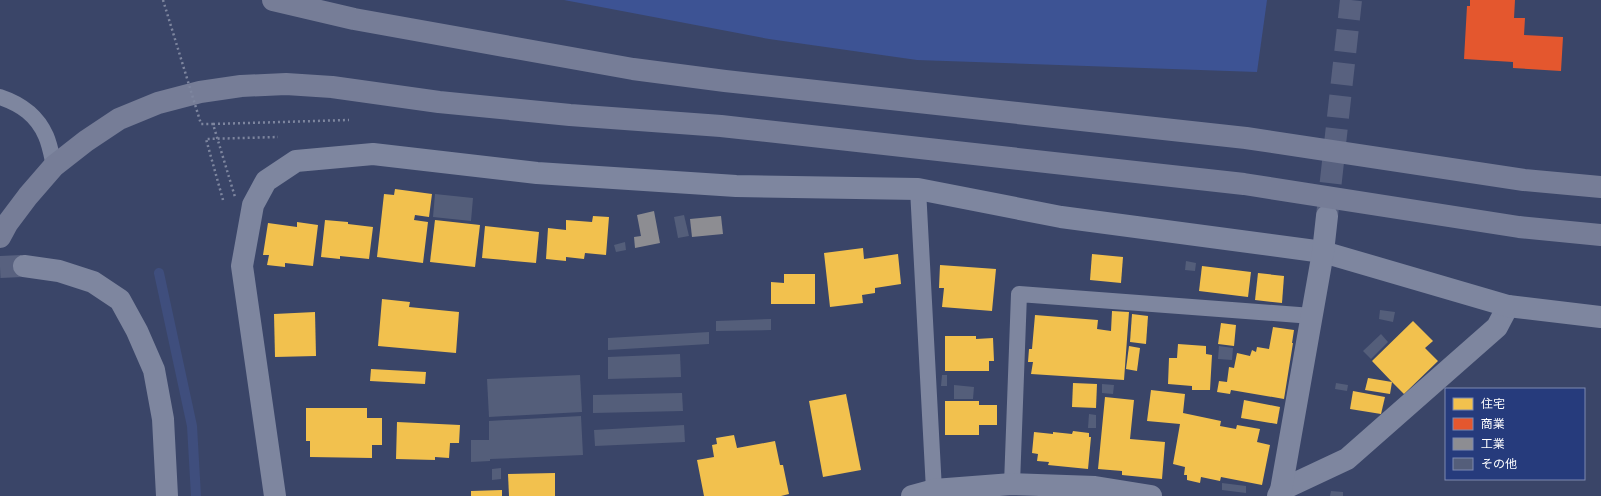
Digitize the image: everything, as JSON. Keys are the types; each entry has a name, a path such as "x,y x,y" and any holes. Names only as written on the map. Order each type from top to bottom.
{"highway":[{"path":"273,0 354,19 633,69 725,81 1246,138 1524,180 1601,187"},
{"path":"0,237 7,224 28,196 54,166 86,141 119,119 158,103 200,92 241,86 286,84 332,86 439,102 570,115 729,126 1244,184 1519,228 1601,235"}],"street":[{"path":"275,496 242,266 254,205 266,181 296,161 373,154 537,173 728,186 918,189 1061,217 1322,252 1508,306 1601,317"},
{"path":"1279,493 1312,316 1327,216"},
{"path":"24,266 59,271 93,282 120,300 137,330 154,370 163,419 167,496"},
{"path":"1279,493 1347,458 1497,327 1508,306"},
{"path":"912,496 934,490 1096,487 1151,496"}],"lane":[{"path":"0,97 16,102 33,115 46,136 54,166"},
{"path":"918,189 934,490"},
{"path":"1009,488 1019,294 1312,316"}],"path":[{"path":"163,0 201,124 213,124 235,197"}],"shaded area":[{"path":"564,0 1267,0 1257,72 917,60 769,39"}],"building: 住宅":[{"path":"395,189 432,194 429,217 415,215 414,220 428,222 423,263 377,257 384,194 394,195"},
{"path":"593,216 609,217 606,255 585,253 584,259 566,257 566,261 546,259 548,228 566,230 566,220 592,222"},
{"path":"325,220 348,222 348,224 373,227 369,259 340,256 340,259 321,257"},
{"path":"435,220 480,225 475,267 430,262"},
{"path":"297,222 318,225 313,266 285,263 285,267 267,265 269,255 263,255 268,223 297,227"},
{"path":"485,226 539,232 536,263 482,258"},
{"path":"863,248 864,259 898,254 901,284 875,288 875,293 862,295 863,303 830,307 824,253"},
{"path":"1092,254 1123,257 1121,283 1090,280"},
{"path":"940,265 996,269 992,311 942,307 944,288 939,288"},
{"path":"1202,266 1251,272 1248,297 1199,291"},
{"path":"1258,273 1284,276 1282,303 1255,300"},
{"path":"784,274 815,274 815,304 771,304 771,282 784,283"},
{"path":"382,299 410,302 409,307 459,312 456,353 378,346"},
{"path":"1112,311 1129,312 1124,380 1031,374 1033,362 1028,362 1029,349 1032,349 1035,315 1098,320 1097,329 1111,331"},
{"path":"315,312 316,356 275,357 274,314"},
{"path":"1132,314 1148,316 1146,344 1130,342"},
{"path":"1413,321 1433,341 1425,348 1438,361 1404,394 1372,361"},
{"path":"1221,323 1236,325 1234,346 1218,344"},
{"path":"1273,327 1294,330 1284,399 1231,390 1230,394 1217,392 1219,381 1227,382 1229,367 1234,368 1237,353 1250,356 1252,350 1256,352 1257,347 1269,349"},
{"path":"945,336 976,336 976,339 993,338 994,361 989,361 989,371 945,371"},
{"path":"1178,344 1206,346 1206,354 1212,355 1210,390 1192,390 1192,386 1168,384 1169,358 1177,358"},
{"path":"1129,346 1140,348 1137,371 1126,369"},
{"path":"371,369 426,372 425,384 370,381"},
{"path":"1368,378 1392,382 1390,394 1365,390"},
{"path":"1073,383 1097,384 1096,408 1072,407"},
{"path":"1151,390 1185,394 1183,413 1221,421 1220,426 1236,429 1237,425 1260,429 1257,442 1270,445 1262,485 1221,477 1220,481 1201,477 1200,483 1187,480 1187,475 1184,475 1185,467 1173,464 1180,424 1147,421"},
{"path":"1353,391 1385,397 1381,414 1350,409"},
{"path":"846,394 861,470 823,477 809,401"},
{"path":"1105,397 1134,400 1130,439 1165,442 1162,479 1122,475 1122,471 1098,469"},
{"path":"1244,400 1280,407 1277,424 1241,418"},
{"path":"945,401 979,401 979,405 997,405 997,425 979,425 979,435 945,435"},
{"path":"306,408 367,408 367,418 382,418 382,445 372,445 372,458 310,457 310,441 306,441"},
{"path":"397,422 460,425 459,443 450,443 449,458 435,457 435,460 396,459"},
{"path":"1073,431 1089,433 1089,437 1091,437 1088,469 1048,465 1049,462 1037,461 1038,454 1032,453 1034,432 1072,434"},
{"path":"734,435 737,448 775,441 780,465 783,465 789,494 781,496 704,496 697,460 714,457 712,445 717,444 716,438"},
{"path":"555,473 555,496 509,496 508,474"},
{"path":"502,490 502,496 471,496 471,491"}],"building: 商業":[{"path":"1470,0 1515,0 1514,18 1525,18 1524,35 1563,37 1561,71 1513,68 1513,62 1464,59 1467,6 1470,6"}],"building: 工業":[{"path":"654,211 660,243 635,248 634,237 641,236 637,215"},
{"path":"721,216 723,234 692,237 690,219"}],"building: その他":[{"path":"435,194 473,198 471,221 433,217"},
{"path":"684,215 689,236 678,238 674,217"},
{"path":"625,242 626,250 616,252 614,245"},
{"path":"1186,261 1196,263 1195,271 1185,270"},
{"path":"1380,310 1395,312 1393,322 1379,319"},
{"path":"771,319 771,330 716,331 716,321"},
{"path":"709,332 709,344 608,350 608,338"},
{"path":"1381,334 1388,342 1371,359 1363,351"},
{"path":"1219,346 1233,348 1232,360 1218,359"},
{"path":"680,354 681,377 608,379 608,357"},
{"path":"580,375 582,412 489,417 487,379"},
{"path":"942,375 947,375 947,386 941,386"},
{"path":"1336,383 1348,385 1347,391 1335,389"},
{"path":"1102,384 1114,385 1113,394 1102,393"},
{"path":"954,385 974,387 973,399 954,399"},
{"path":"682,393 683,411 593,413 593,395"},
{"path":"1089,414 1096,415 1096,428 1088,428"},
{"path":"581,416 583,455 490,459 490,461 471,462 471,440 489,440 489,421"},
{"path":"684,425 685,442 595,446 594,430"},
{"path":"501,468 501,479 492,480 492,469"},
{"path":"1222,483 1246,486 1246,493 1222,490"},
{"path":"1331,491 1343,492 1343,496 1330,496"}],"waterway":[{"path":"159,273 192,426 196,496"}],"tunnel":[{"path":"1327,216 1351,0"},
{"path":"0,267 24,266"}]}
